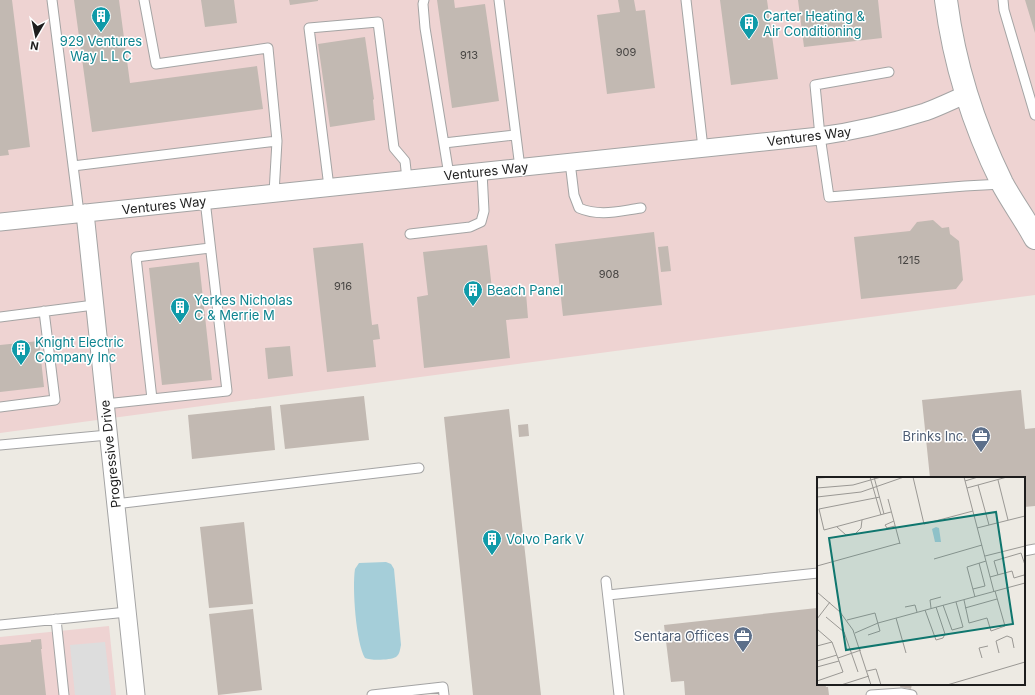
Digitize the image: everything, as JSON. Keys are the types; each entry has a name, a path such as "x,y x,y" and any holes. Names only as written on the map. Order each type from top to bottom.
{"street":[{"path":"946,0 956,55 967,94 980,131 1003,184 1035,238"},
{"name":"Ventures Way","path":"0,222 820,136 849,132 890,122 926,111 967,94"},
{"name":"Progressive Drive","path":"82,213 105,404 136,695"}],"lane":[{"path":"52,0 74,166 82,213"},
{"path":"144,0 156,64 268,48 277,141 274,193"},
{"path":"424,0 425,28 449,175"},
{"path":"499,0 520,168"},
{"path":"686,0 703,148"},
{"path":"1003,0 1004,10 1035,115"},
{"path":"329,187 309,28 378,22 394,148 405,161 407,179"},
{"path":"888,72 815,85 820,136 829,197 1003,184"},
{"path":"444,143 515,134"},
{"path":"74,166 277,141"},
{"path":"570,162 574,195 579,208 588,212 600,214 641,208"},
{"path":"410,234 470,227 481,222 484,211 482,172"},
{"path":"105,404 227,390 205,200"},
{"path":"152,399 136,257 210,248"},
{"path":"0,317 94,306"},
{"path":"0,407 55,400 44,311"},
{"path":"0,445 108,435"},
{"path":"115,504 419,468"},
{"path":"1025,551 1035,550"},
{"path":"608,596 817,573"},
{"path":"606,581 619,695"},
{"path":"0,625 127,612"},
{"path":"56,619 64,695"},
{"path":"372,695 443,687 444,695"},
{"path":"871,695 902,693 912,695"}],"shaded area":[{"path":"0,0 1035,0 1035,295 0,433"},
{"path":"109,626 116,695 0,695 0,637"},
{"path":"105,642 111,695 75,695 70,645"}],"water":[{"path":"386,562 391,564 394,569 401,645 399,653 396,657 390,659 372,660 365,658 359,640 354,601 355,569 359,563"}],"building":[{"path":"0,0 12,0 30,147 8,150 9,155 0,156"},
{"name":"929 Ventures Way L L C","path":"74,0 119,0 130,83 257,66 263,109 92,132"},
{"path":"201,0 234,0 237,23 205,27"},
{"path":"289,0 318,0 318,1 290,5"},
{"path":"437,0 454,0 455,8 485,4 499,101 452,108"},
{"path":"618,0 634,0 636,11 645,10 655,88 607,94 597,15 620,12"},
{"name":"Carter Heating & Air Conditioning","path":"720,0 767,0 778,79 731,85"},
{"path":"798,0 878,0 882,38 804,47"},
{"path":"1025,0 1035,0 1035,33"},
{"path":"365,37 374,99 375,120 330,127 318,44"},
{"path":"933,220 942,228 949,227 950,234 959,241 963,280 956,289 861,299 854,237 910,231 917,222"},
{"path":"654,232 662,305 563,316 555,244"},
{"path":"363,243 372,325 378,324 380,339 373,340 376,367 327,372 313,248"},
{"name":"Beach Panel","path":"487,245 492,289 503,288 503,296 526,293 528,318 506,320 510,358 424,368 417,297 428,295 423,252"},
{"path":"668,246 671,271 661,272 658,247"},
{"name":"Yerkes Nicholas C & Merrie M","path":"199,262 212,380 162,385 149,268"},
{"name":"Knight Electric Company Inc","path":"39,341 44,387 0,392 0,345"},
{"path":"290,346 293,376 268,379 265,348"},
{"name":"Brinks Inc.","path":"1021,390 1025,429 1035,428 1035,506 1025,507 1025,477 930,477 922,400"},
{"path":"364,396 369,440 285,449 280,405"},
{"path":"271,406 275,450 192,459 188,415"},
{"name":"Volvo Park V","path":"509,409 541,695 473,695 444,417"},
{"path":"528,424 529,436 519,437 518,425"},
{"path":"244,522 253,604 209,608 200,527"},
{"name":"Sentara Offices","path":"817,608 817,685 825,685 826,687 828,687 829,695 685,695 684,681 671,682 664,625"},
{"path":"253,609 262,690 218,695 209,614"},
{"path":"41,639 46,695 0,695 0,645 31,642 31,640"},
{"path":"901,685 912,685 911,689 900,687"}],"place":[{"name":"929 Ventures Way L L C","path":"101,33"},
{"name":"Carter Heating & Air Conditioning","path":"749,40"},
{"name":"Beach Panel","path":"473,307"},
{"name":"Yerkes Nicholas C & Merrie M","path":"180,324"},
{"name":"Knight Electric Company Inc","path":"21,366"},
{"name":"Brinks Inc.","path":"981,453"},
{"name":"Volvo Park V","path":"492,556"},
{"name":"Sentara Offices","path":"743,653"}]}
